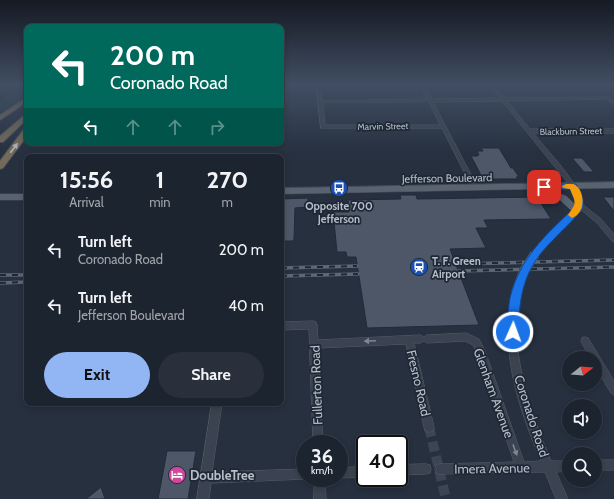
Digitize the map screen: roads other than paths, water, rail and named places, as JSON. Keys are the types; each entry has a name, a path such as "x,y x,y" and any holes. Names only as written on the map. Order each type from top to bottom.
{"highway":[{"path":"0,118 16,107"},
{"path":"0,133 24,112"},
{"path":"0,140 24,118"},
{"path":"0,166 24,135"}],"main road":[{"name":"Jefferson Boulevard","path":"284,191 614,185"},
{"path":"530,187 554,193 578,208"},
{"path":"0,197 24,197"}],"street":[{"name":"Marvin Street","path":"321,107 323,127 444,126"},
{"path":"434,107 475,188"},
{"path":"509,107 573,186 578,195 578,208 599,221 614,239"},
{"name":"Blackburn Street","path":"528,131 614,130"},
{"name":"Coronado Road","path":"562,499 548,466 524,399 513,345 512,319 516,293 524,271 535,254 578,208"},
{"name":"Fullerton Road","path":"284,326 313,325 318,435"},
{"name":"Glenham Avenue","path":"314,344 466,337 476,342 481,351 521,468"},
{"name":"Fresno Road","path":"409,340 429,427"},
{"path":"585,341 591,351"},
{"path":"602,370 614,390"},
{"path":"203,499 217,406"},
{"path":"602,465 614,465"},
{"name":"Imera Avenue","path":"440,469 562,466"},
{"path":"408,470 426,469"},
{"path":"206,478 296,474"},
{"path":"320,487 320,499"}],"tunnel":[{"path":"429,427 446,499"}],"railway":[{"path":"456,264 614,260"},
{"path":"284,268 357,266"},
{"path":"459,271 614,267"},
{"path":"284,276 358,274"},
{"path":"0,275 24,275"},
{"path":"0,283 24,282"}],"place":[{"name":"Opposite 700 Jefferson","path":"339,188"},
{"name":"T. F. Green Airport","path":"419,267"},
{"name":"DoubleTree","path":"177,475"}]}
